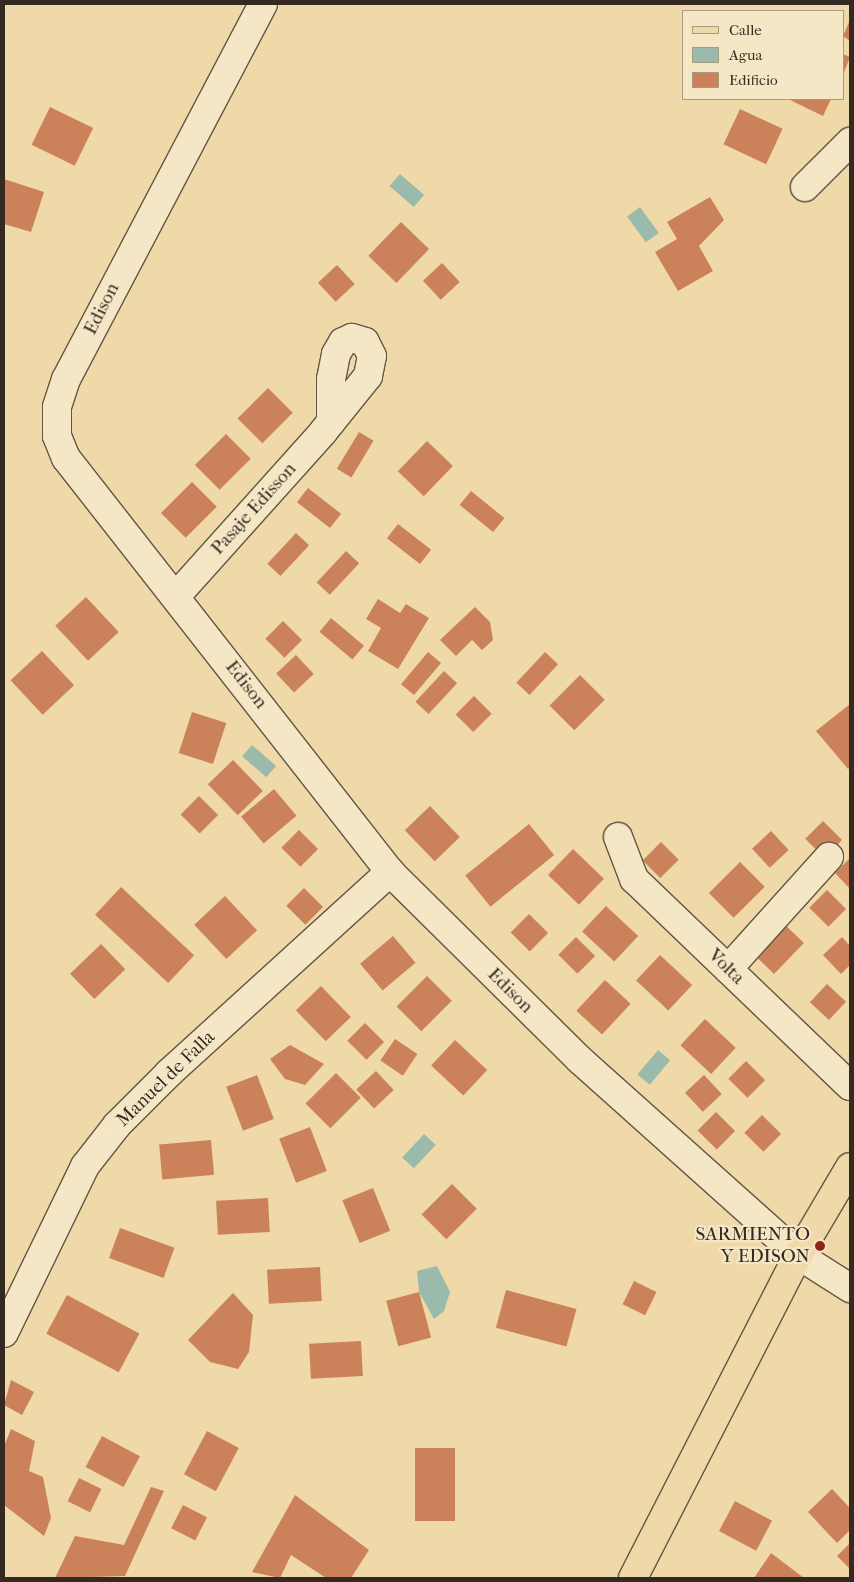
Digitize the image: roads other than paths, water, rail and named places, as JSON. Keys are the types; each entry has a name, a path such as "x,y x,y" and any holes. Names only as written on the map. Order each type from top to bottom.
{"main road":[{"path":"634,1577 798,1255 850,1167"}],"street":[{"name":"Edison","path":"263,4 237,61 155,204 66,379 57,407 57,436 66,458 177,595 390,872 580,1060 798,1255 850,1288"},
{"path":"805,187 850,142"},
{"name":"Pasaje Edisson","path":"177,595 331,422"},
{"name":"Volta","path":"618,837 634,879 850,1086"},
{"path":"728,970 829,856"},
{"name":"Manuel de Falla","path":"4,1333 85,1166 117,1125 168,1073 390,872"}],"water":[{"path":"400,174 424,195 414,207 390,186"},
{"path":"640,207 659,233 646,242 627,216"},
{"path":"252,745 276,766 266,777 242,756"},
{"path":"658,1050 670,1060 650,1085 637,1075"},
{"path":"424,1134 436,1145 414,1168 402,1157"},
{"path":"437,1266 450,1292 444,1311 434,1319 419,1292 417,1271"}],"place":[{"name":"SARMIENTO Y EDISON","path":"820,1246"}]}
